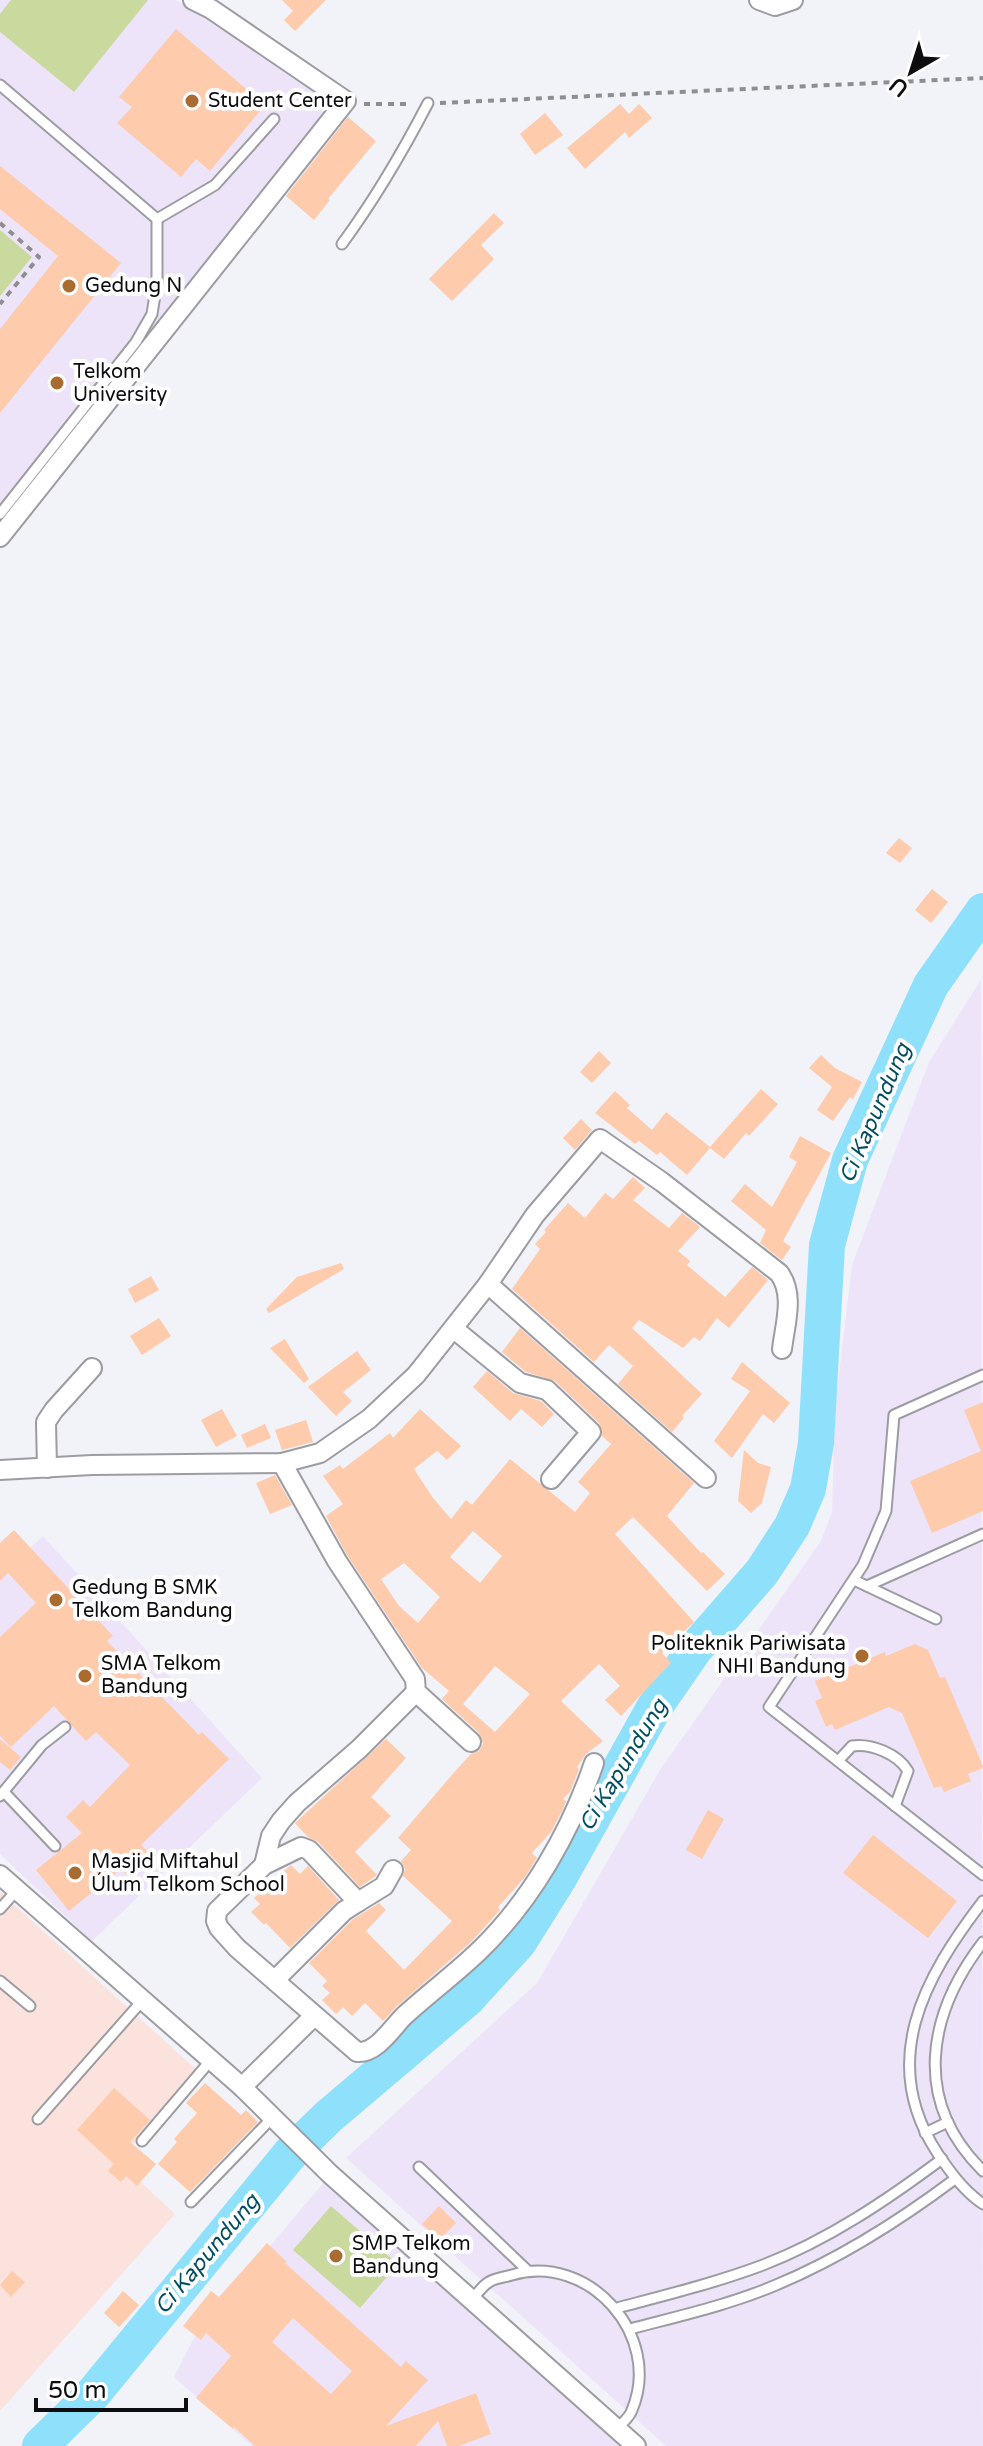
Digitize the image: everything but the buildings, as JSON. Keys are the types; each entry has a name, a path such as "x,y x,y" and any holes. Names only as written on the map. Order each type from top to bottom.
{"street":[{"path":"0,537 346,101 216,4 193,0"},
{"path":"759,0 775,6 793,0"},
{"path":"0,1470 282,1463 320,1453 369,1419 416,1375 488,1284 535,1215 600,1139 662,1182 779,1273 789,1297 782,1349"},
{"path":"488,1284 706,1478"},
{"path":"454,1329 520,1383 547,1390 591,1432 551,1479"},
{"path":"47,1468 45,1429 49,1415 92,1368"},
{"path":"282,1463 337,1561 415,1679 416,1692 471,1742"},
{"path":"264,1865 271,1836 281,1821 416,1692"},
{"path":"358,1902 309,1850 301,1847 264,1865 245,1881 217,1911 216,1921 237,1948 357,2052 370,2050 479,1951 503,1925 537,1879 557,1845 594,1763"},
{"path":"275,1980 344,1911 384,1886 393,1870"},
{"path":"0,1875 242,2087 330,2174 636,2446"},
{"path":"242,2087 314,2016"}],"lane":[{"path":"0,85 157,219 157,282 152,314 136,342 0,514"},
{"path":"342,244 391,174 428,103"},
{"path":"157,219 215,185 274,119"},
{"path":"983,1375 894,1415 886,1511 863,1565 769,1707 983,1875"},
{"path":"867,1586 983,1534"},
{"path":"854,1580 936,1619"},
{"path":"55,1846 2,1794 42,1745 65,1727"},
{"path":"838,1761 852,1746 865,1744 902,1761 908,1771 895,1806"},
{"path":"0,1909 17,1890"},
{"path":"983,1901 955,1937 924,1991 910,2038 910,2083 925,2133 955,2179 983,2204"},
{"path":"983,1942 948,2001 935,2042 935,2080 948,2122 983,2171"},
{"path":"0,1981 30,2006"},
{"path":"38,2119 142,2001"},
{"path":"142,2141 211,2060"},
{"path":"191,2202 272,2118"},
{"path":"925,2133 948,2122"},
{"path":"617,2308 766,2264 833,2232 895,2195 942,2159"},
{"path":"419,2167 527,2270"},
{"path":"630,2329 709,2308 775,2285 844,2253 908,2214 955,2179"},
{"path":"472,2300 489,2281 527,2270 560,2273 591,2286 617,2308 630,2329 638,2356 639,2385 632,2412 617,2429"}],"path":[{"path":"346,101 374,106 983,78"},
{"path":"0,223 39,257 2,301 12,305"}],"shaded area":[{"name":"Telkom University","path":"0,0 176,0 290,66 337,101 0,523"},
{"name":"Politeknik Pariwisata NHI Bandung","path":"981,980 983,2446 666,2446 346,2158 537,1983 660,1770 821,1541 832,1512 835,1408 852,1265 929,1062"},
{"name":"SMA Telkom Bandung","path":"43,1536 262,1778 92,1941 0,1854 0,1575"},
{"path":"0,1892 200,2073 118,2161 175,2214 0,2411"},
{"name":"SMP Telkom Bandung","path":"325,2181 626,2446 252,2446 174,2377 197,2332"}],"green space":[{"path":"11,0 148,0 74,92 0,32 0,14"},
{"path":"0,230 32,257 0,296"},
{"path":"331,2206 398,2264 360,2308 293,2250"}],"waterway":[{"name":"Ci Kapundung","path":"40,2446 92,2395 290,2154 328,2117 467,1999 519,1942 559,1878 654,1708 694,1650 762,1572 792,1526 808,1489 816,1443 827,1245 850,1160 931,985 983,911"}],"place":[{"name":"Student Center","path":"192,101"},
{"name":"Gedung N","path":"69,286"},
{"name":"Telkom University","path":"57,383"},
{"name":"Gedung B SMK Telkom Bandung","path":"56,1600"},
{"name":"Politeknik Pariwisata NHI Bandung","path":"862,1656"},
{"name":"SMA Telkom Bandung","path":"85,1676"},
{"name":"Masjid Miftahul Úlum Telkom School","path":"75,1873"},
{"name":"SMP Telkom Bandung","path":"336,2256"}]}
